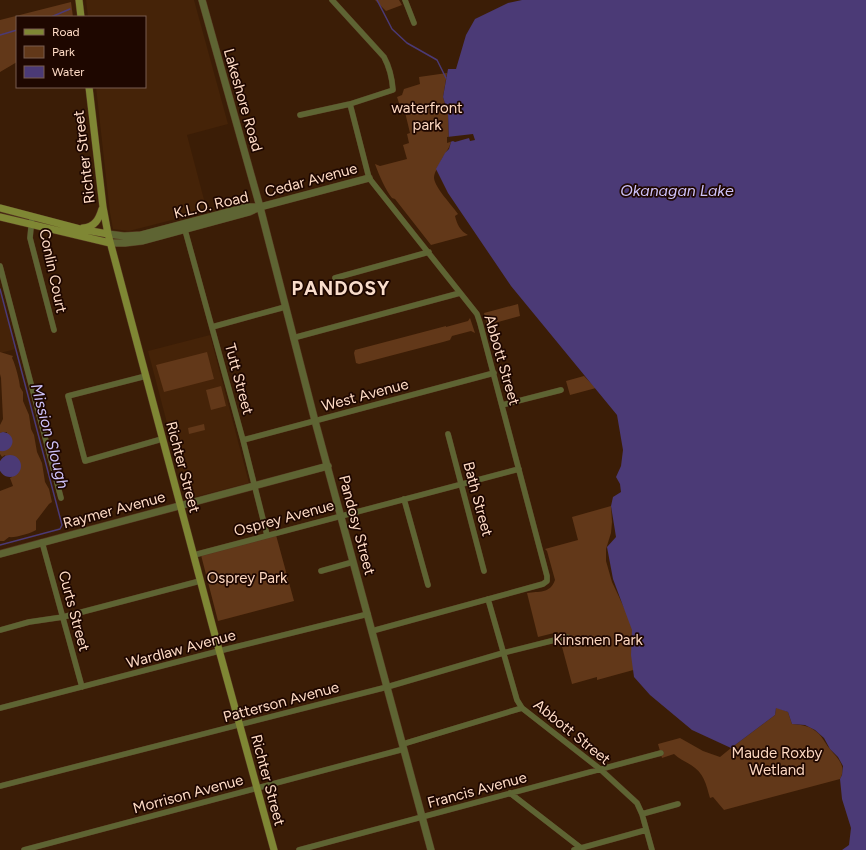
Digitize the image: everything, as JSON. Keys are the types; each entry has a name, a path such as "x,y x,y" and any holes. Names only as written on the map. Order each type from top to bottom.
{"main road":[{"path":"79,0 81,16"},
{"name":"Richter Street","path":"89,88 103,207 110,243 200,581 274,850"},
{"path":"80,229 90,228 96,223 100,217 103,207"},
{"name":"K.L.O. Road","path":"0,208 80,229 108,234"},
{"name":"K.L.O. Road","path":"0,217 110,243"}],"street":[{"name":"Lakeshore Road","path":"202,0 260,207"},
{"path":"300,115 350,104 393,90 392,74 384,57 332,0"},
{"path":"405,0 414,22"},
{"path":"350,104 369,178"},
{"name":"Cedar Avenue","path":"260,207 369,178"},
{"name":"Abbott Street","path":"369,178 477,314 494,373 547,581 542,584 488,599 517,700 522,708 600,769 637,803 642,814 652,850"},
{"name":"K.L.O. Road","path":"108,234 124,236 141,235 247,206 260,207"},
{"name":"K.L.O. Road","path":"110,243 142,241 249,212 260,207"},
{"name":"Pandosy Street","path":"260,207 285,307 431,850"},
{"name":"Conlin Court","path":"32,217 30,238 54,330"},
{"name":"Tutt Street","path":"185,230 243,440 267,535"},
{"path":"335,278 428,252"},
{"path":"0,266 61,498"},
{"path":"294,338 460,293"},
{"path":"212,327 285,307"},
{"name":"West Avenue","path":"243,440 494,373"},
{"path":"146,376 68,396 81,448 85,461 162,439"},
{"path":"502,405 561,390"},
{"name":"Bath Street","path":"448,434 484,571"},
{"name":"Raymer Avenue","path":"0,554 328,466"},
{"name":"Osprey Avenue","path":"194,555 519,469"},
{"path":"404,499 428,585"},
{"name":"Curts Street","path":"42,542 82,687"},
{"path":"321,571 353,562"},
{"path":"0,630 29,622 63,616 200,581"},
{"path":"372,631 488,599"},
{"name":"Wardlaw Avenue","path":"0,708 368,614"},
{"name":"Patterson Avenue","path":"0,786 387,687 503,653 567,637"},
{"name":"Morrison Avenue","path":"24,850 257,788 403,746 522,708"},
{"name":"Francis Avenue","path":"299,850 661,753"},
{"path":"510,793 581,848"},
{"path":"642,814 678,804"},
{"path":"574,850 646,830"}],"shaded area":[{"path":"86,0 194,0 228,124 187,135 207,211 129,231 113,229 96,88 146,88 146,16 88,16"},
{"path":"0,291 16,349 0,353"},
{"path":"210,335 249,483 187,499 148,351"}],"green space":[{"path":"375,0 399,0 402,5 386,11"},
{"path":"71,2 73,16 16,16 16,63 0,72 0,20"},
{"name":"waterfront park","path":"447,73 443,97 448,114 449,142 451,142 436,170 434,178 437,187 458,214 455,216 459,227 468,235 431,245 395,199 389,194 382,182 375,164 380,166 407,159 403,145 409,143 407,134 410,133 403,104 399,103 397,97 402,95 404,89 420,84 419,77"},
{"path":"518,304 520,316 487,325 484,313"},
{"path":"470,318 475,333 471,331 452,336 450,340 443,342 359,364 356,363 354,353 355,350 468,321"},
{"path":"0,352 13,356 12,358 15,364 20,387 23,392 23,401 29,415 37,452 42,463 45,482 49,489 52,502 36,521 36,530 23,535 9,537 4,541 0,541 0,491 13,486 10,478 12,477 5,455 2,457 0,454 7,432 0,433 0,425 3,419"},
{"path":"207,352 214,379 164,392 156,365"},
{"path":"584,376 596,388 570,395 566,381"},
{"path":"221,386 226,406 211,410 206,390"},
{"path":"204,424 205,430 189,434 188,428"},
{"name":"Kinsmen Park","path":"611,506 611,533 606,549 606,561 612,582 635,631 637,669 597,680 597,677 572,684 558,632 538,637 527,593 547,590 553,584 555,580 547,551 545,549 578,540 572,517"},
{"name":"Osprey Park","path":"276,535 294,601 218,621 201,555"},
{"name":"Maude Roxby Wetland","path":"776,707 788,712 792,724 809,727 819,734 841,763 843,770 840,779 724,810 713,797 710,798 702,775 695,768 674,754 662,758 658,744 680,738 703,751 720,757 775,715"}],"water":[{"name":"Okanagan Lake","path":"522,0 866,0 866,850 842,850 849,845 851,828 842,799 840,779 843,766 838,757 830,749 824,738 815,730 805,725 792,724 788,712 776,708 775,715 731,748 692,730 650,695 634,677 631,655 632,630 613,579 607,547 616,537 611,506 613,497 621,492 620,484 616,477 621,466 623,450 617,415 511,286 448,193 436,169 449,149 451,142 449,142 448,114 443,97 448,69 456,69 466,35 475,19 508,3"},
{"path":"0,433 8,433 11,436 12,443 11,446 5,451 0,451"},
{"path":"6,455 14,455 21,462 21,470 14,477 6,477 -1,470 -1,462"}],"pier":[{"path":"473,134 475,140 470,141 469,138 447,143 447,137"}],"waterway":[{"path":"377,0 392,29 407,43 437,60 446,78"},
{"path":"53,16 70,9"},
{"path":"0,35 16,30"},
{"name":"Mission Slough","path":"0,289 62,525 60,529 0,545"}],"district":[{"name":"PANDOSY","path":"341,288"}]}
